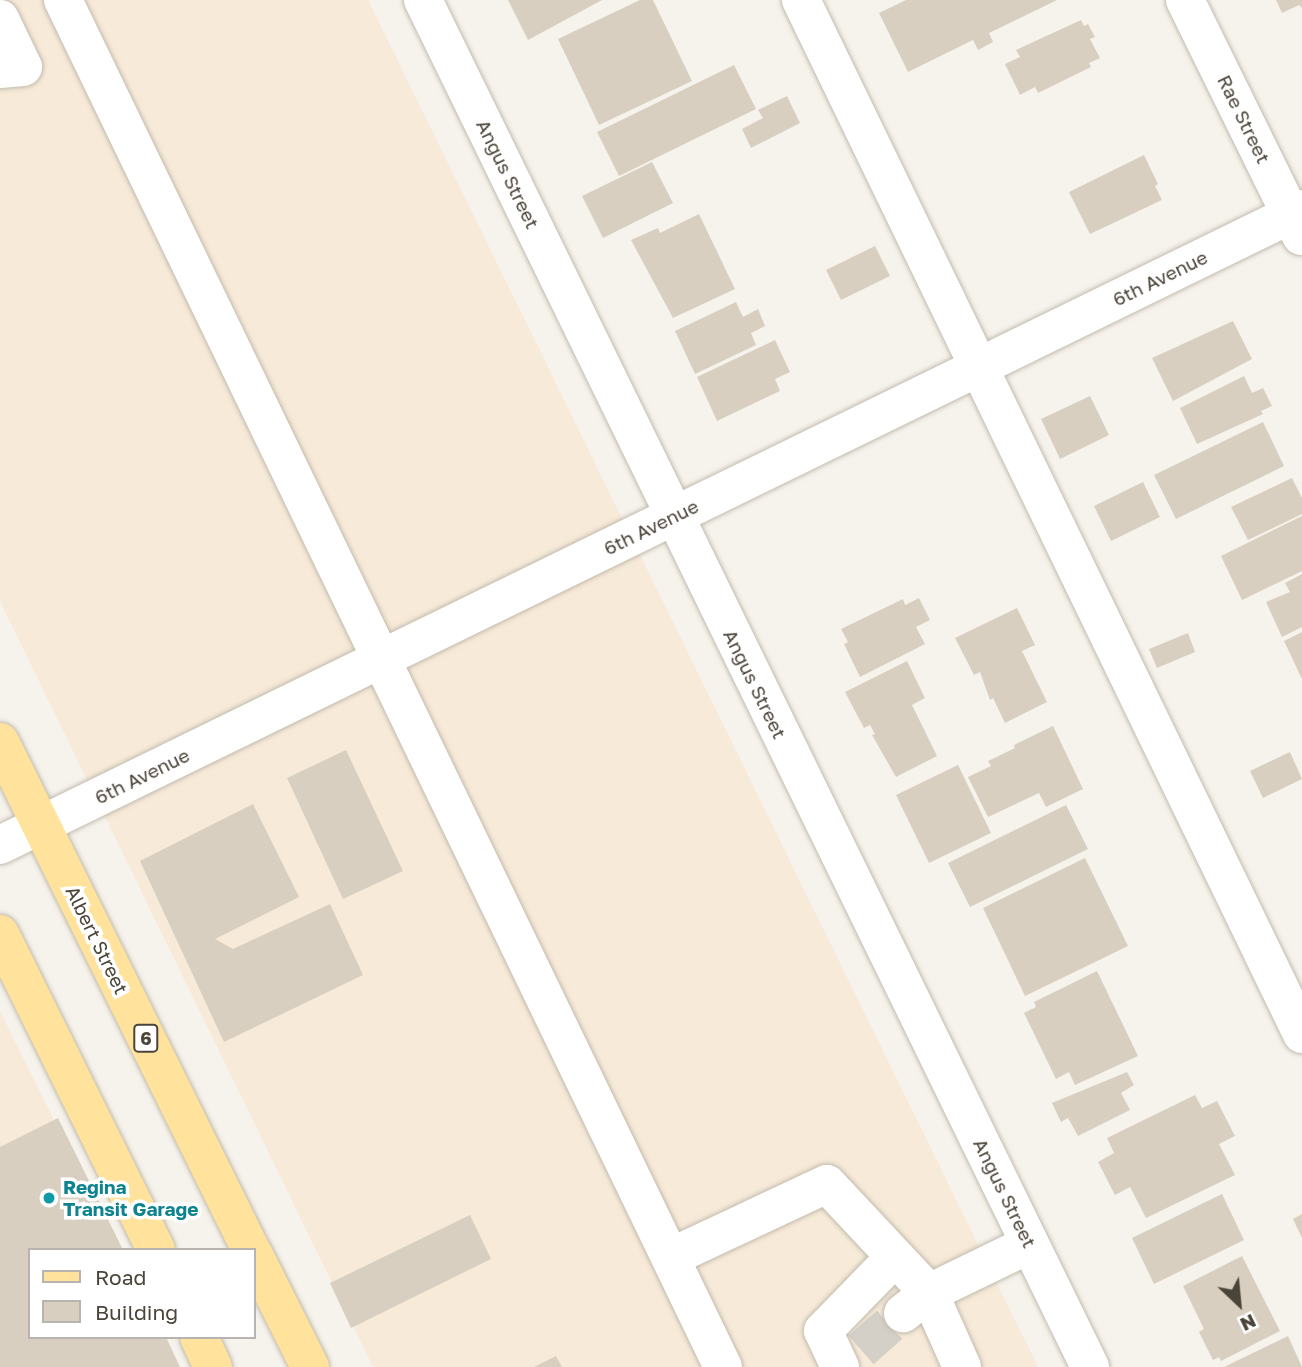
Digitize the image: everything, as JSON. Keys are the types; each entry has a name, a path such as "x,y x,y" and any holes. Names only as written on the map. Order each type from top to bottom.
{"main road":[{"name":"Albert Street","path":"0,742 250,1248"},
{"path":"0,933 155,1248"},
{"path":"256,1259 310,1367"},
{"path":"200,1339 213,1367"}],"street":[{"path":"63,0 723,1367"},
{"name":"Angus Street","path":"423,0 1090,1367"},
{"path":"802,0 1302,1034"},
{"name":"Rae Street","path":"1185,0 1298,220"},
{"path":"0,19 8,77"},
{"name":"6th Avenue","path":"0,845 980,366 1298,220"},
{"path":"670,1257 827,1184 895,1257 916,1303 960,1366"},
{"path":"916,1303 1030,1244"},
{"path":"847,1361 823,1331 895,1257"}],"shaded area":[{"path":"0,0 368,0 1038,1367 373,1367 0,601"},
{"name":"Regina Transit Garage","path":"0,1011 117,1248 28,1248 28,1258 0,1367"}],"building":[{"path":"508,0 602,0 528,40"},
{"path":"640,0 653,0 692,81 599,125 558,39"},
{"path":"906,0 1057,0 989,33 993,42 978,50 973,40 908,72 879,13"},
{"path":"1276,0 1302,0 1302,8 1299,5 1282,13"},
{"path":"1081,20 1084,26 1088,24 1095,37 1090,39 1100,58 1089,63 1091,67 1038,93 1035,87 1020,95 1005,64 1020,57 1016,50"},
{"path":"734,65 756,109 619,176 597,132"},
{"path":"787,96 800,123 751,148 742,129 763,118 758,110"},
{"path":"1144,155 1158,184 1155,186 1162,200 1090,234 1069,192"},
{"path":"652,162 673,203 603,238 582,196"},
{"path":"699,214 735,289 673,318 631,240 658,228 660,233"},
{"path":"875,246 890,276 841,300 826,270"},
{"path":"736,302 743,317 758,309 765,326 751,333 756,345 695,374 675,331"},
{"path":"1233,321 1252,359 1173,401 1152,358"},
{"path":"775,340 790,372 775,379 780,391 717,421 697,377"},
{"path":"1244,376 1252,393 1263,388 1272,406 1261,411 1263,414 1197,444 1180,408"},
{"path":"1090,396 1109,435 1060,459 1041,419"},
{"path":"1263,422 1284,466 1176,519 1154,475"},
{"path":"1292,478 1302,498 1302,514 1248,540 1231,507"},
{"path":"1143,482 1160,517 1111,541 1094,506"},
{"path":"1302,516 1302,571 1242,600 1221,556"},
{"path":"1302,574 1302,627 1282,637 1266,602 1290,592 1285,583"},
{"path":"919,598 930,620 916,627 925,644 860,677 844,644 848,642 841,629 903,599 905,605"},
{"path":"1017,608 1035,645 1022,651 1047,702 1005,723 993,698 990,700 980,672 974,675 955,638"},
{"path":"1302,632 1302,679 1284,641"},
{"path":"1188,633 1195,652 1157,668 1149,649"},
{"path":"907,661 925,698 912,705 937,756 896,777 872,735 875,734 870,725 864,728 845,692"},
{"path":"1053,726 1083,789 1046,807 1039,793 988,817 968,777 991,766 988,761 1015,748 1014,745"},
{"path":"346,750 403,871 343,899 287,778"},
{"path":"1290,752 1302,779 1263,798 1250,771"},
{"path":"958,765 991,833 929,863 896,795"},
{"path":"253,804 299,897 215,939 233,949 330,904 363,975 224,1042 140,861"},
{"path":"1066,805 1088,849 970,907 948,863"},
{"path":"1085,858 1128,946 1025,996 983,908"},
{"path":"1097,971 1138,1056 1075,1085 1069,1072 1056,1079 1024,1013 1036,1007 1034,1002"},
{"path":"1127,1072 1134,1085 1121,1093 1130,1110 1078,1136 1068,1118 1061,1122 1052,1103"},
{"path":"1195,1095 1202,1108 1217,1101 1235,1136 1219,1144 1235,1175 1146,1218 1130,1187 1115,1195 1098,1162 1114,1153 1107,1138"},
{"name":"Regina Transit Garage","path":"58,1118 122,1248 28,1248 28,1339 167,1339 180,1367 0,1367 0,1147"},
{"path":"1222,1194 1244,1240 1154,1284 1132,1238"},
{"path":"1302,1214 1302,1238 1293,1219"},
{"path":"470,1215 491,1259 351,1328 330,1283"},
{"path":"1242,1256 1280,1331 1221,1361 1219,1357 1213,1360 1199,1332 1204,1329 1183,1286"},
{"path":"1288,1336 1302,1367 1224,1367"},
{"path":"556,1356 562,1367 534,1367"}],"tunnel":[{"path":"861,1350 903,1313"}],"place":[{"name":"Regina Transit Garage","path":"49,1198"}]}
